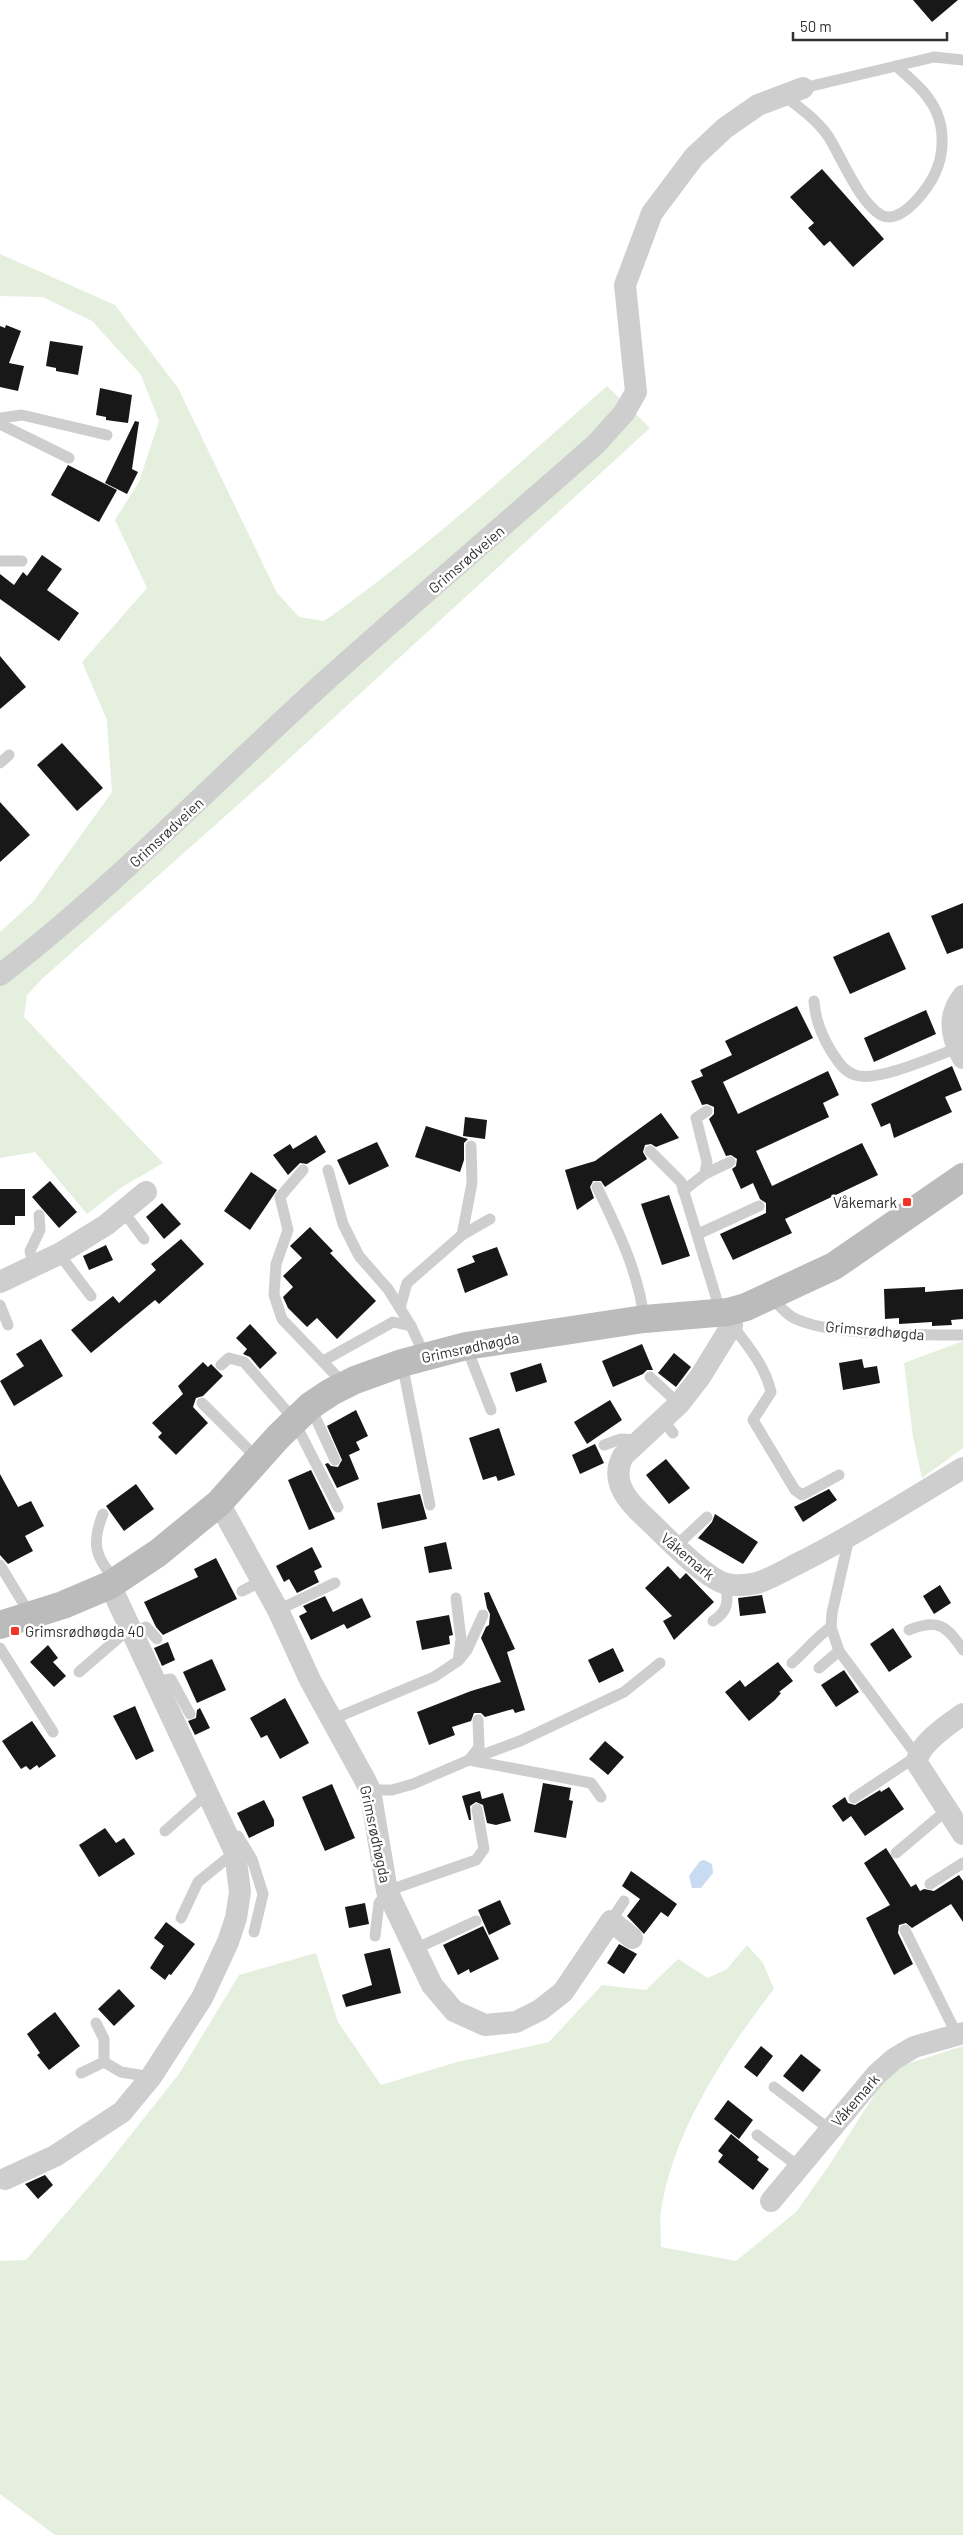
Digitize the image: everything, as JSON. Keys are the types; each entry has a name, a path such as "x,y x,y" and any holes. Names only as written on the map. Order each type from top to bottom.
{"main road":[{"name":"Grimsrødhøgda","path":"0,1625 31,1616 113,1583 158,1553 219,1503 300,1416 345,1385 414,1359 466,1346 644,1319 726,1316 834,1266 963,1177"}],"street":[{"name":"Grimsrødveien","path":"0,976 40,944 146,852 330,677 596,444 624,413 636,392 625,285 652,213 694,157 713,139 758,106 782,94 803,88"},
{"path":"960,1053 952,1021 958,1002 963,996"},
{"path":"0,1282 59,1254 106,1225 146,1192"},
{"name":"Våkemark","path":"726,1316 700,1377 679,1404 667,1426 639,1440 623,1456 618,1464 617,1475 621,1489 630,1503 714,1580 726,1584 757,1583 849,1538 963,1468"},
{"name":"Grimsrødhøgda","path":"219,1503 278,1610 310,1680 333,1719 370,1790 388,1892 432,1985 454,2011 485,2025 516,2022 540,2010 563,1992 611,1921"},
{"path":"6,2179 55,2156 122,2112 151,2077 202,1998 228,1942 236,1918 240,1892 235,1852 226,1828 131,1630 113,1583"},
{"path":"963,1714 948,1724 921,1749 917,1756 917,1763 921,1770 963,1834"},
{"path":"611,1921 632,1938"},
{"name":"Våkemark","path":"771,2201 876,2074 894,2059 914,2047 960,2034"}],"lane":[{"path":"803,88 934,57 963,60"},
{"path":"782,94 804,110 827,136 864,197 876,211 887,217 898,216 915,201 929,184 936,171 942,150 939,118 931,101 896,66"},
{"path":"0,418 22,415 107,435"},
{"path":"0,424 69,458"},
{"path":"0,561 22,561"},
{"path":"814,1001 818,1025 829,1047 842,1067 853,1075 875,1076 960,1053"},
{"path":"705,1174 707,1162 696,1118 707,1112"},
{"path":"462,1235 472,1183 471,1146"},
{"path":"650,1152 681,1182 726,1316 754,1353 768,1378 771,1392 753,1420 795,1490 802,1495 839,1475"},
{"path":"683,1191 705,1174 730,1162"},
{"path":"303,1170 280,1196 288,1230 276,1264 274,1295 282,1319 298,1338 324,1361 345,1385"},
{"path":"328,1170 344,1224 359,1256 388,1289 411,1326 430,1505"},
{"path":"597,1187 623,1244 636,1281 644,1319"},
{"path":"698,1234 759,1206"},
{"path":"123,1211 144,1239"},
{"path":"33,1266 30,1251 40,1230 39,1215"},
{"path":"400,1308 407,1283 435,1256 462,1235 490,1220"},
{"path":"59,1254 91,1296"},
{"name":"Grimsrødhøgda","path":"770,1296 791,1316 815,1325 863,1332 961,1335"},
{"path":"0,1305 8,1325"},
{"path":"324,1361 393,1322 411,1326"},
{"path":"466,1346 491,1410"},
{"path":"221,1365 229,1358 244,1362 285,1409 300,1416 334,1460"},
{"path":"650,1377 679,1404"},
{"path":"202,1402 258,1459"},
{"path":"300,1416 338,1507"},
{"path":"604,1445 621,1439 639,1440"},
{"path":"103,1514 96,1531 96,1550 113,1583"},
{"path":"676,1546 707,1517"},
{"path":"849,1538 831,1627 839,1651 917,1756 854,1798"},
{"path":"0,1565 31,1616"},
{"path":"242,1592 262,1581"},
{"path":"278,1610 335,1583"},
{"path":"712,1621 721,1616 728,1604 726,1584"},
{"path":"456,1598 462,1639 458,1661"},
{"path":"333,1719 434,1677 458,1661 467,1650 483,1615"},
{"path":"909,1630 922,1624 940,1625 950,1630 963,1650"},
{"path":"79,1672 131,1630 146,1627 157,1639"},
{"path":"792,1663 808,1650 820,1634 831,1627"},
{"path":"0,1648 52,1732"},
{"path":"819,1668 839,1651"},
{"path":"370,1790 392,1790 413,1784 520,1741 624,1692 660,1663"},
{"path":"155,1682 171,1679 190,1714"},
{"path":"469,1760 479,1747 478,1720"},
{"path":"469,1760 591,1783 601,1797"},
{"path":"165,1831 208,1793"},
{"path":"375,1936 379,1903 388,1892 476,1860 484,1849 477,1809"},
{"path":"896,1854 947,1810"},
{"path":"226,1828 238,1837 252,1859 263,1894 254,1932"},
{"path":"181,1918 198,1882 235,1852"},
{"path":"930,1884 963,1864"},
{"path":"611,1921 624,1901"},
{"path":"415,1950 476,1921"},
{"path":"905,1930 960,2034"},
{"path":"96,2023 104,2039 104,2062"},
{"path":"104,2062 121,2072 151,2077"},
{"path":"81,2073 104,2062"},
{"path":"774,2087 829,2129"},
{"path":"757,2135 798,2166"}],"green space":[{"path":"0,254 115,305 178,388 277,593 299,617 324,621 361,594 434,537 607,386 650,428 268,778 43,978 27,995 24,1017 163,1163 122,1187 87,1214 35,1152 0,1158 0,932 33,902 112,792 107,720 82,662 147,588 115,520 139,482 159,421 141,375 92,321 43,297 0,296"},
{"path":"963,1341 963,1448 922,1478 913,1437 904,1363"},
{"path":"747,1945 763,1963 774,1989 721,2064 705,2091 678,2148 661,2210 661,2247 736,2261 796,2212 828,2167 891,2069 963,2046 963,2535 55,2535 0,2494 0,2261 26,2260 98,2176 179,2074 239,1975 316,1953 338,2022 381,2085 457,2062 549,2042 602,1985 646,1990 678,1959 708,1978 727,1969"}],"water":[{"path":"704,1860 712,1864 713,1873 701,1888 692,1888 689,1876 700,1861"}],"building":[{"path":"913,0 958,0 932,22"},
{"path":"822,169 884,239 853,267 830,241 824,246 808,228 814,223 790,197"},
{"path":"6,325 21,331 9,363 24,366 18,391 0,387 0,326 5,328"},
{"path":"50,341 83,346 78,375 56,371 56,368 46,366"},
{"path":"100,388 132,395 128,423 106,420 106,417 96,415"},
{"path":"135,421 139,422 132,469 138,472 127,494 105,483"},
{"path":"68,465 117,490 99,522 51,495"},
{"path":"42,555 62,569 47,590 79,613 59,641 0,599 0,574 14,585 23,572 27,576"},
{"path":"0,656 26,687 0,709"},
{"path":"62,743 103,788 77,811 37,765"},
{"path":"0,802 30,835 0,862"},
{"path":"963,903 963,948 947,954 931,916"},
{"path":"889,932 906,969 850,994 833,957"},
{"path":"797,1006 813,1038 723,1082 738,1114 828,1071 839,1095 823,1103 829,1117 756,1151 772,1186 862,1143 878,1175 785,1219 792,1233 733,1260 720,1234 766,1213 766,1203 760,1199 753,1183 741,1189 732,1169 736,1166 737,1159 731,1155 726,1156 709,1119 714,1114 714,1107 707,1104 702,1105 691,1081 703,1076 700,1070 732,1055 725,1041"},
{"path":"926,1010 936,1034 874,1062 864,1038"},
{"path":"952,1066 962,1090 945,1097 952,1112 894,1138 890,1123 881,1127 871,1104"},
{"path":"661,1113 679,1138 656,1147 651,1144 645,1145 643,1152 647,1159 605,1187 601,1181 593,1181 590,1187 594,1198 577,1210 565,1170 595,1161"},
{"path":"465,1117 487,1120 485,1139 463,1136"},
{"path":"426,1126 468,1139 464,1143 464,1160 460,1172 415,1157"},
{"path":"316,1135 326,1152 307,1164 300,1163 288,1175 273,1155 290,1144 293,1149"},
{"path":"377,1142 389,1166 349,1185 337,1160"},
{"path":"251,1172 277,1190 250,1230 224,1211"},
{"path":"50,1181 77,1212 59,1228 32,1197"},
{"path":"0,1189 25,1189 25,1216 15,1216 15,1225 0,1225"},
{"path":"669,1195 690,1256 662,1265 641,1204"},
{"path":"162,1203 181,1224 164,1239 146,1217"},
{"path":"310,1227 333,1251 330,1253 376,1301 337,1339 317,1318 307,1327 288,1308 283,1297 293,1287 283,1276 302,1258 290,1246"},
{"path":"181,1239 204,1264 159,1304 155,1300 91,1353 71,1330 113,1296 119,1303 156,1270 151,1264"},
{"path":"106,1245 113,1260 89,1270 83,1256"},
{"path":"497,1247 508,1275 465,1293 457,1269 475,1262 472,1256"},
{"path":"925,1287 925,1292 963,1289 963,1319 951,1320 952,1325 932,1326 932,1322 899,1324 899,1318 885,1319 884,1289"},
{"path":"250,1324 277,1353 260,1369 250,1357 243,1354 247,1349 236,1338"},
{"path":"41,1339 63,1376 14,1406 0,1381 24,1366 16,1354"},
{"path":"642,1344 653,1370 647,1370 643,1374 613,1387 602,1361"},
{"path":"674,1353 691,1367 676,1387 658,1373"},
{"path":"862,1359 864,1368 877,1366 880,1383 843,1390 839,1363"},
{"path":"203,1362 208,1367 211,1364 223,1376 203,1396 196,1398 193,1407 208,1423 176,1455 158,1437 162,1433 152,1423 183,1394 178,1386"},
{"path":"541,1363 547,1382 516,1392 510,1373"},
{"path":"610,1400 622,1420 587,1444 574,1422"},
{"path":"356,1410 368,1436 356,1442 360,1450 349,1455 359,1479 337,1488 325,1464 328,1463 331,1466 338,1467 342,1460 327,1426"},
{"path":"499,1428 515,1475 498,1481 496,1476 483,1480 469,1438"},
{"path":"595,1444 604,1463 580,1474 572,1455"},
{"path":"666,1459 690,1488 669,1504 646,1475"},
{"path":"311,1470 335,1519 309,1530 288,1480"},
{"path":"0,1474 18,1507 31,1501 44,1526 25,1536 33,1551 8,1564 0,1555"},
{"path":"136,1484 154,1509 124,1531 106,1506"},
{"path":"829,1489 837,1500 803,1522 794,1507"},
{"path":"420,1494 427,1519 382,1529 377,1503"},
{"path":"715,1514 758,1542 743,1564 698,1538 712,1522"},
{"path":"446,1542 452,1569 429,1573 424,1547"},
{"path":"312,1547 322,1567 314,1571 319,1582 297,1593 289,1579 284,1582 276,1566"},
{"path":"216,1558 237,1599 163,1635 156,1627 144,1602 198,1577 194,1569"},
{"path":"668,1566 680,1579 686,1573 714,1602 674,1640 663,1621 672,1616 645,1588"},
{"path":"940,1585 951,1603 934,1614 923,1596"},
{"path":"489,1592 515,1649 507,1652 525,1710 515,1713 513,1709 485,1717 481,1713 474,1713 471,1721 452,1727 455,1735 429,1745 417,1712 471,1691 501,1682 481,1638 486,1627 489,1625 490,1614 484,1593"},
{"path":"762,1595 766,1613 740,1616 738,1598"},
{"path":"325,1596 333,1612 362,1598 371,1617 347,1629 344,1624 311,1640 299,1616 307,1612 303,1606"},
{"path":"449,1615 453,1635 449,1636 450,1644 422,1650 416,1621"},
{"path":"893,1628 912,1657 889,1672 870,1644"},
{"path":"168,1642 175,1660 162,1666 154,1648"},
{"path":"48,1645 58,1658 53,1662 66,1676 54,1687 30,1662"},
{"path":"613,1648 624,1671 599,1683 588,1660"},
{"path":"212,1659 226,1690 197,1703 183,1672"},
{"path":"778,1662 793,1681 779,1692 781,1693 775,1700 749,1721 725,1692 740,1680 745,1687"},
{"path":"844,1670 859,1692 836,1707 821,1685"},
{"path":"285,1698 309,1743 280,1759 267,1735 261,1738 250,1718"},
{"path":"135,1706 154,1751 136,1760 113,1716"},
{"path":"200,1708 210,1728 195,1735 188,1721 196,1718 197,1710"},
{"path":"32,1721 56,1756 39,1768 37,1765 30,1770 26,1766 21,1769 2,1741"},
{"path":"605,1741 624,1757 608,1775 589,1759"},
{"path":"543,1783 571,1788 569,1800 573,1801 566,1838 534,1832"},
{"path":"332,1784 355,1838 325,1851 302,1797"},
{"path":"889,1787 904,1809 865,1836 851,1816 843,1822 832,1806 845,1797 848,1803 855,1805 880,1790 881,1792"},
{"path":"480,1791 482,1799 503,1793 511,1821 496,1825 487,1823 483,1805 476,1802 470,1806 471,1820 469,1820 462,1796"},
{"path":"264,1800 274,1820 274,1826 249,1838 237,1813"},
{"path":"105,1828 116,1843 124,1838 135,1854 99,1877 79,1845"},
{"path":"886,1848 911,1887 916,1884 920,1891 924,1889 934,1891 959,1875 963,1881 963,1922 951,1904 912,1928 906,1923 899,1925 898,1933 913,1964 894,1975 866,1918 890,1905 864,1863"},
{"path":"631,1871 677,1904 668,1917 661,1912 644,1934 627,1916 640,1899 622,1886"},
{"path":"500,1900 511,1924 489,1935 478,1910"},
{"path":"365,1903 369,1924 349,1928 345,1907"},
{"path":"166,1922 195,1944 165,1980 150,1968 164,1946 154,1938"},
{"path":"483,1926 499,1959 470,1973 469,1969 458,1975 443,1945"},
{"path":"619,1944 637,1954 624,1974 607,1963"},
{"path":"390,1948 401,1993 346,2007 342,1995 372,1985 364,1954"},
{"path":"119,1989 135,2006 114,2026 98,2009"},
{"path":"55,2012 80,2046 49,2070 37,2055 40,2053 27,2034"},
{"path":"761,2046 773,2056 757,2077 744,2067"},
{"path":"801,2054 821,2070 803,2092 783,2076"},
{"path":"728,2100 753,2120 739,2139 714,2119"},
{"path":"731,2134 759,2157 757,2160 769,2169 753,2190 718,2162 723,2155 718,2151"},
{"path":"45,2175 53,2185 38,2199 25,2184"}],"place":[{"name":"Våkemark","path":"907,1202"},
{"name":"Grimsrødhøgda 40","path":"15,1631"}]}
